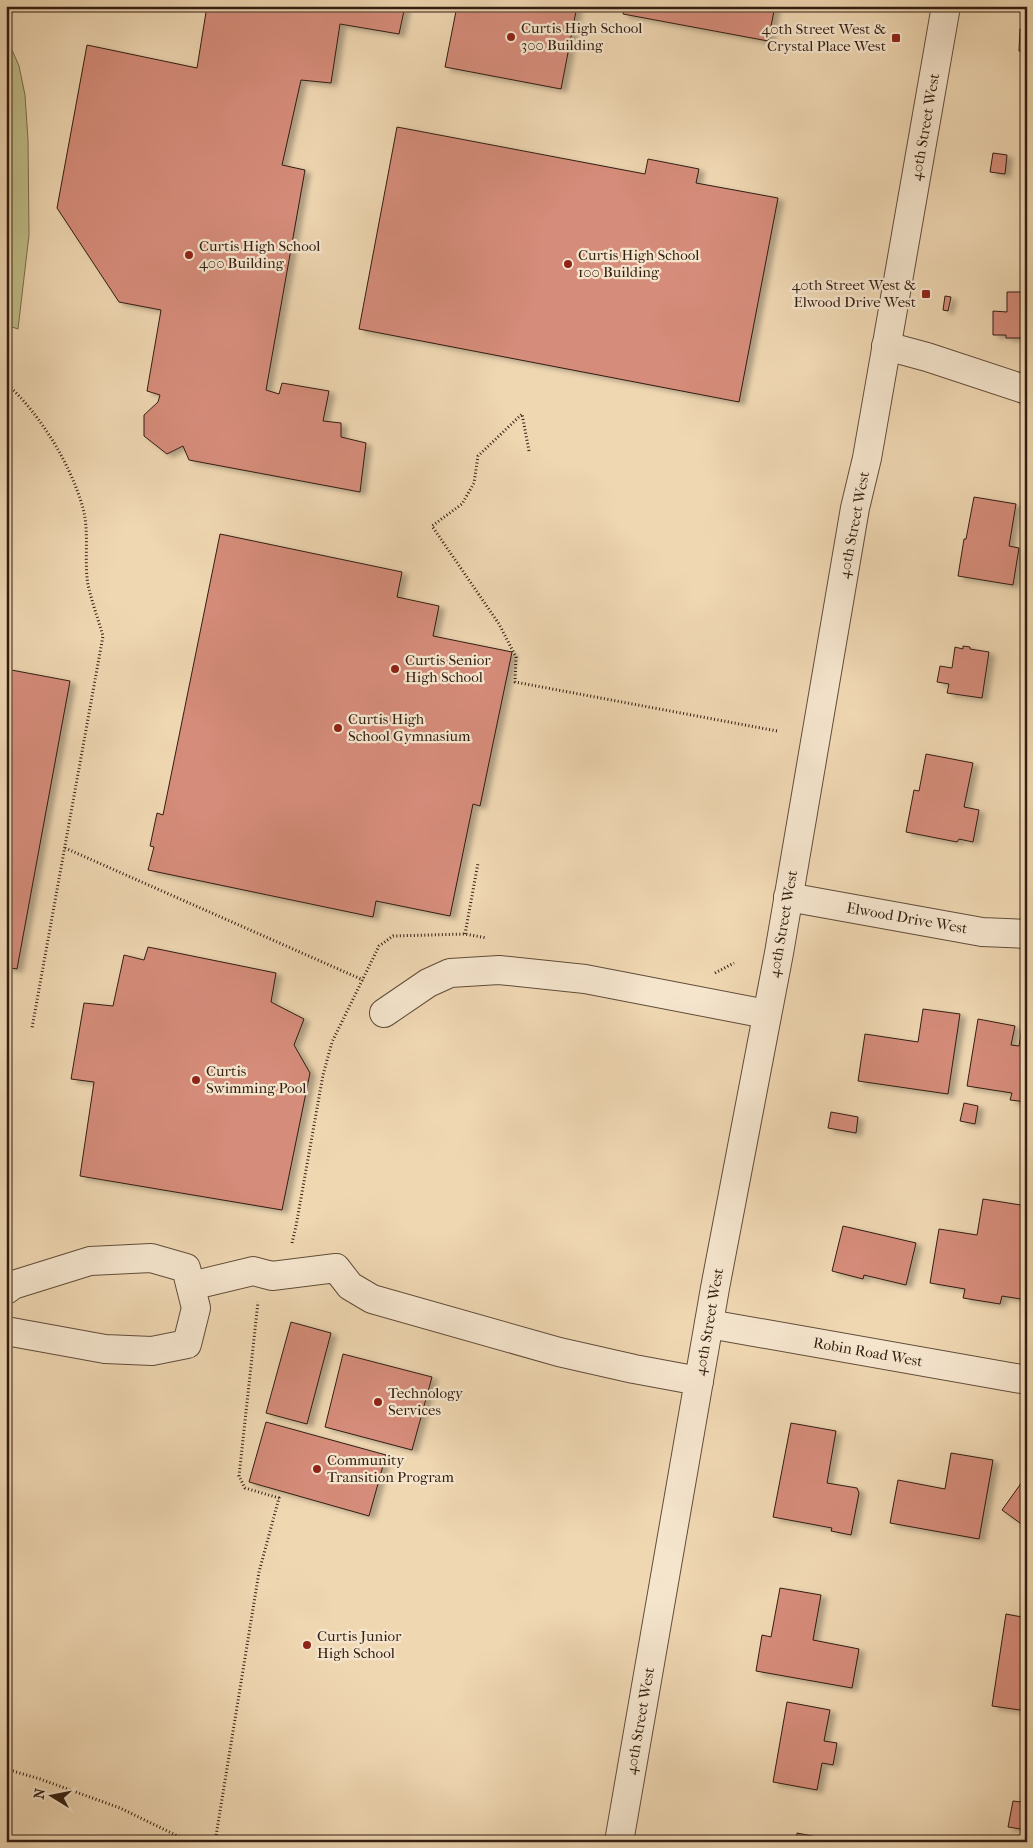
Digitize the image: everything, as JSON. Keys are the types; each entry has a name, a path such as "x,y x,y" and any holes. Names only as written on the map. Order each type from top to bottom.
{"street":[{"name":"40th Street West","path":"619,1842 709,1324 779,952 854,518 867,458 946,6"},
{"path":"886,346 927,357 1027,390"},
{"name":"Elwood Drive West","path":"788,897 982,932 1027,934"},
{"path":"384,1013 428,983 450,972 499,970 585,979 766,1014"},
{"path":"6,1290 13,1285 90,1261 151,1258 186,1268 196,1308 187,1344 152,1351 105,1349 6,1331"},
{"path":"191,1286 253,1271 272,1276 336,1268 350,1286 372,1299 560,1352 634,1369 699,1381"},
{"name":"Robin Road West","path":"709,1324 1027,1380"}],"path":[{"path":"6,383 33,413 54,444 71,478 84,513 88,584 103,636 32,1028"},
{"path":"529,451 522,414 478,456 474,483 462,504 432,526 499,624 516,657 515,682 777,731"},
{"path":"65,848 363,980"},
{"path":"465,934 478,863"},
{"path":"288,1248 293,1241 296,1226 322,1075 332,1042 379,946 393,936 465,934 489,939"},
{"path":"706,974 715,973 734,964"},
{"path":"215,1842 259,1572 280,1498 245,1488 239,1476 258,1300"},
{"path":"6,1770 40,1779 120,1808 190,1842"}],"shaded area":[{"path":"6,36 19,66 25,95 28,140 29,235 18,329 6,325"}],"building":[{"name":"Curtis High School 400 Building","path":"207,6 405,6 399,34 340,24 331,83 301,80 282,165 305,170 266,390 279,394 282,383 329,391 323,421 341,423 341,437 366,443 360,492 189,460 183,446 167,454 144,436 144,415 158,402 160,395 147,391 161,310 119,302 57,208 87,45 197,68"},
{"name":"Curtis High School 300 Building","path":"457,6 577,6 561,89 445,67"},
{"path":"624,6 775,6 768,41 623,14"},
{"path":"1020,29 1027,30 1027,51 1019,51"},
{"name":"Curtis High School 100 Building","path":"397,127 645,174 648,159 699,169 696,183 778,198 739,402 359,329"},
{"path":"993,153 1007,155 1005,174 990,172"},
{"path":"1007,292 1027,292 1027,338 1006,338 1006,335 993,335 993,311 1007,312"},
{"path":"945,296 951,297 948,311 943,310"},
{"path":"974,497 1016,504 1009,546 1019,548 1013,585 958,576"},
{"name":"Curtis High School Gymnasium","path":"220,534 402,572 397,597 439,606 433,636 512,652 480,806 473,804 450,916 376,901 373,917 148,870 154,847 150,846 157,813 163,815"},
{"path":"963,646 989,652 982,698 947,693 949,684 937,682 940,666 952,668 955,647 963,649"},
{"path":"6,669 70,681 17,969 6,967"},
{"path":"926,754 973,763 964,807 979,810 973,842 959,839 957,842 906,832 914,790 919,791"},
{"name":"Curtis Swimming Pool","path":"148,947 276,973 271,1002 304,1019 294,1045 310,1073 282,1210 80,1176 94,1082 71,1079 84,1003 113,1006 124,955 144,960"},
{"path":"923,1009 960,1014 948,1094 858,1081 865,1034 918,1042"},
{"path":"978,1019 1015,1026 1011,1045 1019,1046 1022,1026 1027,1027 1027,1102 1010,1100 1012,1093 967,1086"},
{"path":"964,1103 978,1106 975,1124 960,1121"},
{"path":"831,1112 858,1117 856,1133 828,1128"},
{"path":"983,1199 1027,1206 1027,1300 1002,1296 1000,1304 963,1298 965,1289 930,1283 939,1229 977,1235"},
{"path":"843,1226 916,1243 906,1285 864,1275 863,1279 832,1271"},
{"path":"291,1322 331,1333 307,1424 266,1413"},
{"name":"Technology Services","path":"343,1354 432,1377 412,1450 325,1427"},
{"name":"Community Transition Program","path":"266,1422 386,1455 369,1516 249,1482"},
{"path":"791,1423 836,1431 827,1483 857,1488 859,1493 851,1535 831,1531 832,1528 773,1517"},
{"path":"951,1453 993,1460 979,1539 890,1523 898,1480 945,1489"},
{"path":"1027,1475 1027,1528 1002,1510"},
{"path":"780,1588 821,1595 813,1640 859,1649 852,1688 756,1671 762,1635 771,1637"},
{"path":"1006,1614 1027,1618 1027,1711 992,1706"},
{"path":"787,1702 830,1710 824,1741 837,1743 833,1765 822,1763 817,1790 773,1782"},
{"path":"1027,1770 1027,1830 1008,1827 1013,1801 1021,1802"},
{"path":"797,1833 843,1842 796,1842"}],"place":[{"name":"Curtis High School 300 Building","path":"511,37"},
{"name":"40th Street West & Crystal Place West","path":"896,38"},
{"name":"Curtis High School 400 Building","path":"189,255"},
{"name":"Curtis High School 100 Building","path":"568,264"},
{"name":"40th Street West & Elwood Drive West","path":"926,294"},
{"name":"Curtis Senior High School","path":"395,669"},
{"name":"Curtis High School Gymnasium","path":"338,728"},
{"name":"Curtis Swimming Pool","path":"196,1080"},
{"name":"Technology Services","path":"378,1402"},
{"name":"Community Transition Program","path":"317,1469"},
{"name":"Curtis Junior High School","path":"307,1645"}]}
